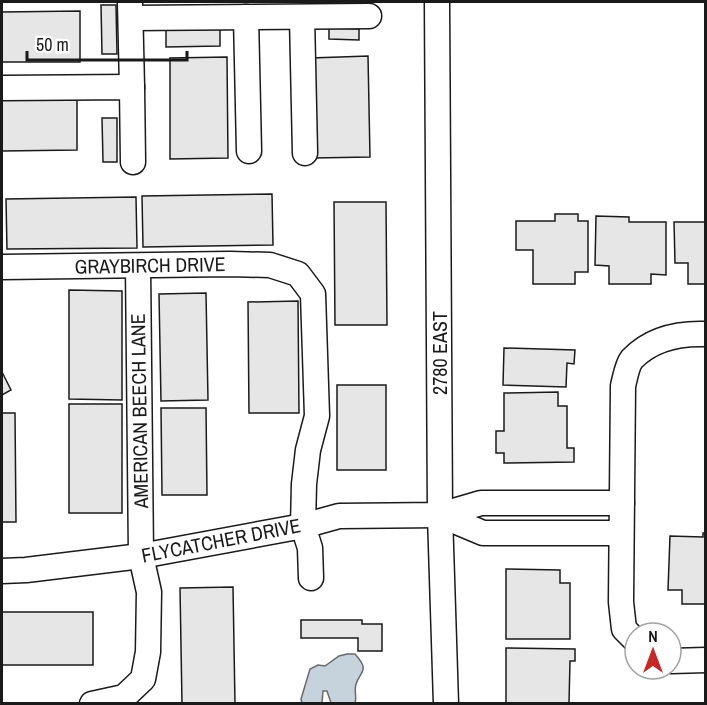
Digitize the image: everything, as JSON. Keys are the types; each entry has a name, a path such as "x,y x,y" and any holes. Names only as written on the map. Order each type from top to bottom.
{"street":[{"name":"2780 EAST","path":"437,2 440,515 446,704"},
{"path":"133,162 131,10 246,17 369,16"},
{"path":"246,17 249,152"},
{"path":"302,17 305,153"},
{"path":"2,88 132,87"},
{"name":"GRAYBIRCH DRIVE","path":"2,267 230,264 270,265 298,274 313,294 317,416 308,450 303,526"},
{"name":"AMERICAN BEECH LANE","path":"92,704 124,697 143,679 148,652 149,592 141,556 138,266"},
{"path":"623,621 621,602 623,386 630,360 658,341 683,333 705,334"},
{"name":"FLYCATCHER DRIVE","path":"2,571 141,556 303,526 339,516 440,515 481,503 622,503"},
{"name":"FLYCATCHER DRIVE","path":"440,515 483,533 621,533"},
{"path":"303,526 310,548 311,578"},
{"path":"683,661 705,660"}],"shaded area":[{"path":"355,654 363,667 356,684 355,703 331,703 327,691 323,691 322,703 302,703 301,699 310,669 318,665 325,666 339,656"}],"building":[{"path":"101,5 116,5 117,54 102,54"},
{"path":"80,11 80,62 2,62 2,12"},
{"path":"329,28 359,29 359,40 329,39"},
{"path":"220,29 220,46 166,47 166,30"},
{"path":"368,56 370,157 313,158 311,58"},
{"path":"227,57 228,158 170,159 170,58"},
{"path":"2,100 77,100 77,150 2,151"},
{"path":"102,118 117,118 117,162 103,162"},
{"path":"272,194 273,245 143,247 142,196"},
{"path":"136,197 137,248 7,249 6,199"},
{"path":"334,202 386,202 387,325 335,325"},
{"path":"555,214 578,214 578,221 588,221 588,272 575,272 575,284 533,284 533,250 516,250 516,221 555,221"},
{"path":"596,216 629,217 629,222 666,222 666,275 651,274 651,284 609,284 609,266 595,265"},
{"path":"674,222 706,222 706,284 688,284 688,263 675,263"},
{"path":"69,290 122,291 122,400 69,399"},
{"path":"206,293 208,400 161,401 159,294"},
{"path":"298,301 299,413 249,413 248,302"},
{"path":"504,348 575,350 574,364 567,363 566,387 503,385"},
{"path":"2,372 11,390 2,395"},
{"path":"337,385 386,385 386,470 337,470"},
{"path":"558,392 558,406 567,406 567,448 574,448 574,462 504,463 504,453 496,453 496,431 504,431 504,393"},
{"path":"69,404 122,404 122,513 69,513"},
{"path":"161,408 206,408 207,495 162,495"},
{"path":"2,413 15,413 16,522 2,522"},
{"path":"703,533 706,533 706,604 682,604 682,590 668,590 670,536 703,537"},
{"path":"506,569 560,570 560,583 570,583 570,639 506,639"},
{"path":"233,587 235,704 182,704 180,588"},
{"path":"2,612 93,612 93,665 2,665"},
{"path":"301,620 362,620 362,624 382,624 382,651 358,651 358,638 301,638"},
{"path":"506,648 575,649 575,661 570,661 569,703 575,704 506,704"}]}
